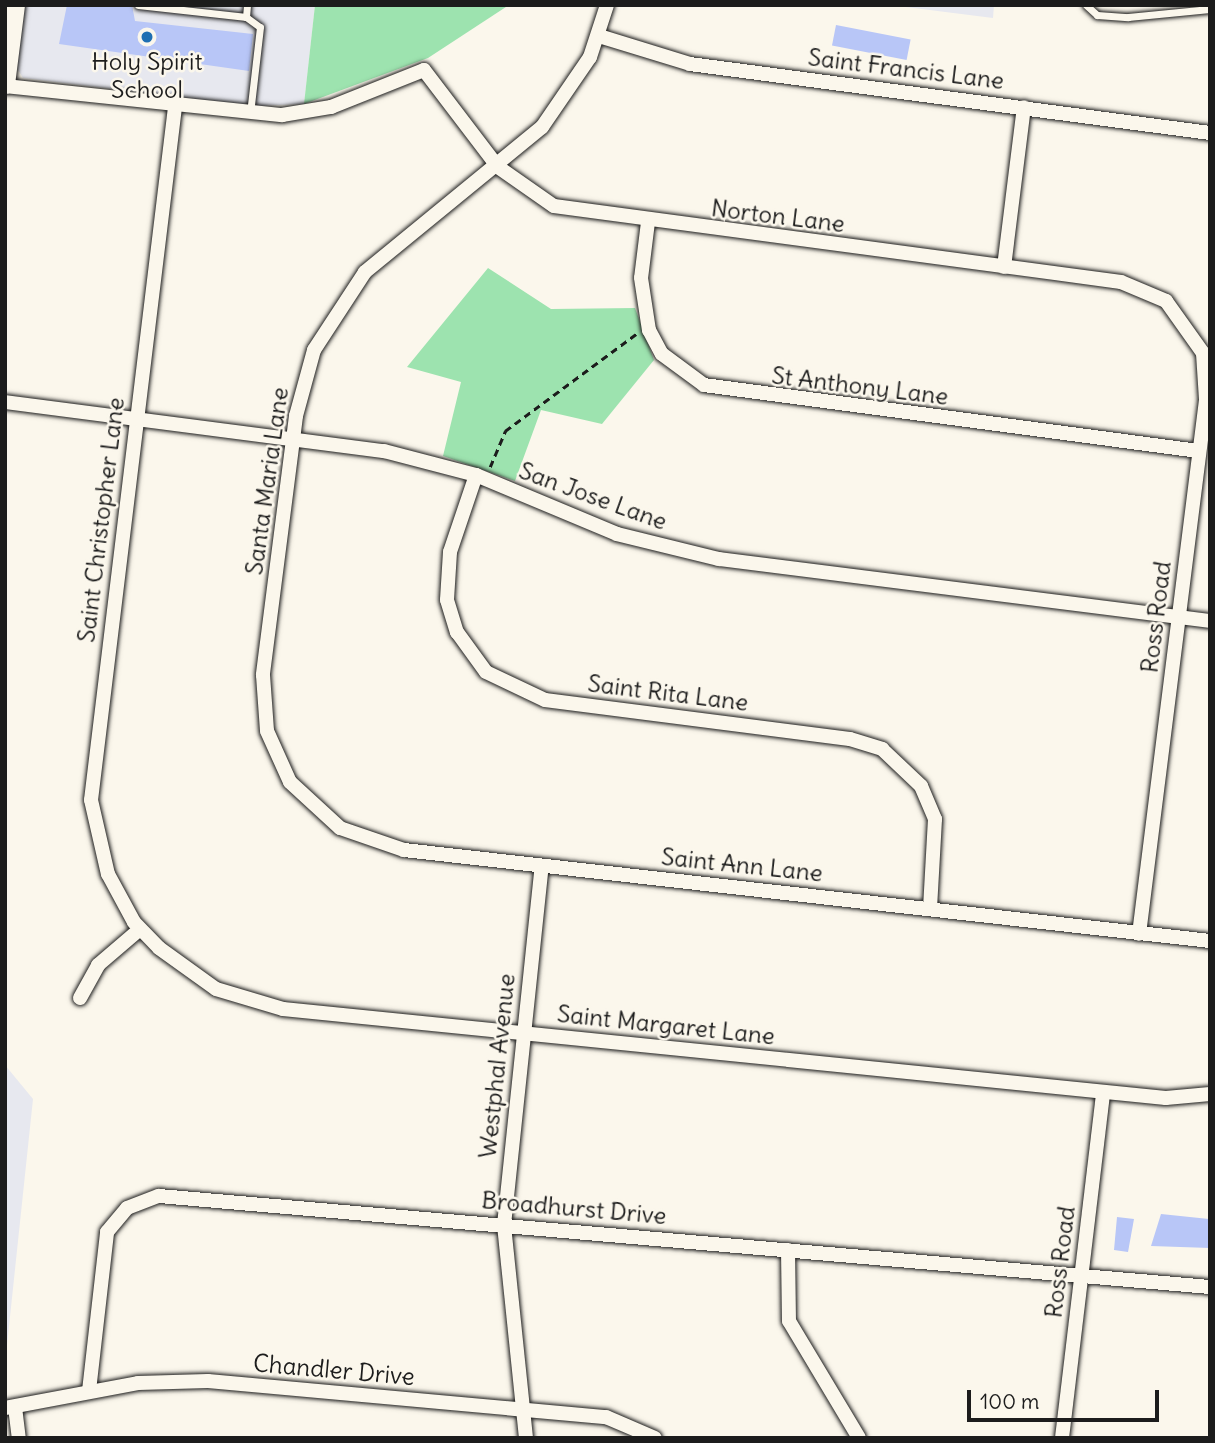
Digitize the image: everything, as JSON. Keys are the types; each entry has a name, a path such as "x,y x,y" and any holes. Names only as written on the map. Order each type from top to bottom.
{"street":[{"path":"15,5 5,85 250,116"},
{"name":"Santa Maria Lane","path":"290,782 267,731 263,675 293,438 314,350 342,298 388,251 498,167 561,104 599,36 607,5"},
{"name":"Saint Francis Lane","path":"599,36 690,64 1210,133"},
{"name":"Norton Lane","path":"250,116 331,107 424,69 498,167 554,206 648,222 1121,282 1153,293 1180,313"},
{"name":"Saint Christopher Lane","path":"141,929 108,874 91,800 175,107"},
{"path":"1004,267 1024,107"},
{"name":"St Anthony Lane","path":"648,222 641,278 649,330 681,372 730,393 1199,451"},
{"name":"Ross Road","path":"1139,934 1207,376 1180,313"},
{"name":"San Jose Lane","path":"5,401 384,451 480,477 617,534 719,559 1210,621"},
{"name":"Saint Rita Lane","path":"480,477 450,552 447,600 457,632 486,672 545,700 849,739 881,749 921,786 935,819 930,909"},
{"name":"Saint Ann Lane","path":"290,782 340,828 370,841 542,866 1210,941"},
{"name":"Westphal Avenue","path":"526,1438 526,1410 508,1310 504,1225 542,866"},
{"path":"80,998 98,965 141,929"},
{"name":"Saint Margaret Lane","path":"141,929 190,974 258,1004 1103,1092 1178,1098 1210,1094"},
{"name":"Ross Road","path":"1062,1438 1103,1092"},
{"name":"Broadhurst Drive","path":"89,1391 107,1232 127,1208 147,1198 504,1225 1210,1287"},
{"path":"788,1250 789,1321 859,1438"},
{"name":"Chandler Drive","path":"10,1408 89,1391 208,1381 625,1421 655,1438"},
{"path":"10,1408 19,1438"}],"lane":[{"path":"138,5 246,17 260,27 250,116"},
{"path":"246,17 247,5"},
{"path":"1086,5 1097,15 1128,17 1210,9"}],"path":[{"path":"480,477 505,431 624,337 649,330"}],"shaded area":[{"name":"Holy Spirit School","path":"25,5 315,5 304,104 251,106 23,78 17,68"},
{"path":"890,5 994,5 993,18"},
{"path":"5,1065 33,1099 5,1364"}],"green space":[{"path":"315,5 509,5 428,58 304,104"},
{"path":"488,268 551,309 635,308 654,360 602,424 541,410 515,481 443,456 461,382 407,367"}],"building":[{"path":"67,5 132,5 135,21 253,34 249,71 59,44"},
{"path":"836,25 911,40 907,60 832,46"},
{"path":"1161,1214 1209,1219 1210,1248 1151,1246"},
{"path":"1117,1217 1134,1219 1128,1252 1114,1250"}],"place":[{"name":"Holy Spirit School","path":"147,37"}]}
